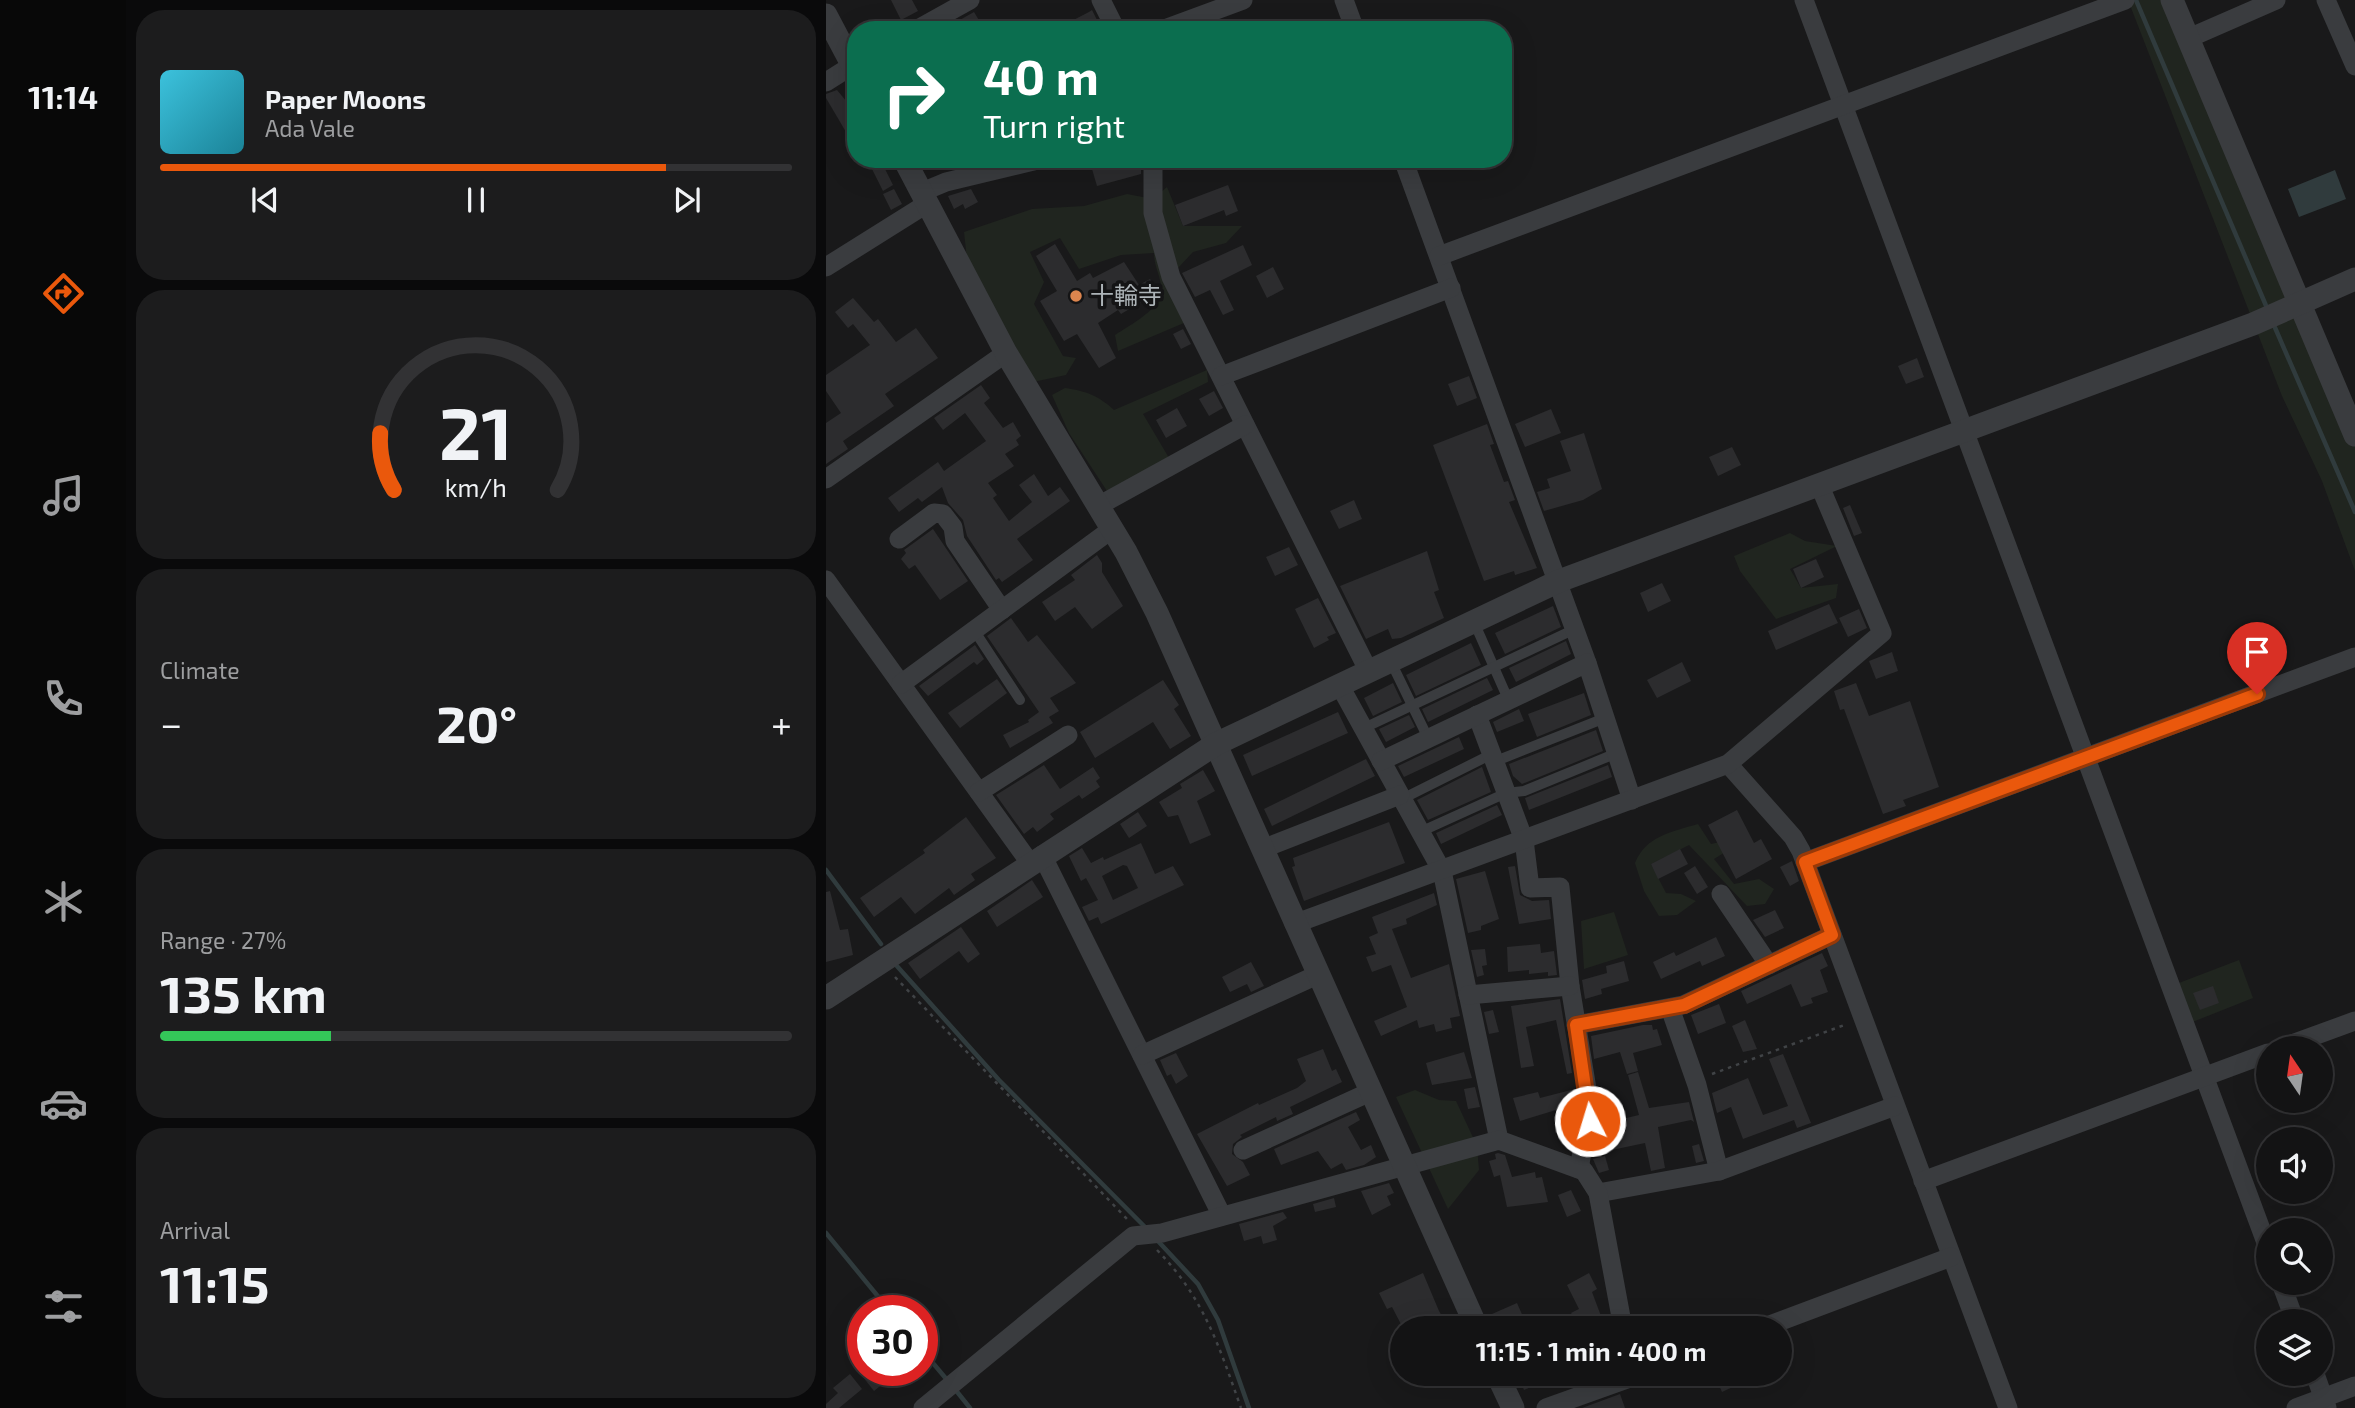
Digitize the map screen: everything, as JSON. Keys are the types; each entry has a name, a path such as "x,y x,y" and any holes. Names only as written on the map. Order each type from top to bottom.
{"street":[{"path":"932,21 970,0"},
{"path":"1101,0 1112,21"},
{"path":"1186,21 1243,0"},
{"path":"1344,0 1352,21"},
{"path":"1804,0 2257,1218"},
{"path":"1439,256 2125,0"},
{"path":"2172,0 2355,435"},
{"path":"2189,38 2276,0"},
{"path":"2326,0 2355,66"},
{"path":"826,15 847,53"},
{"path":"826,82 847,70"},
{"path":"909,168 1006,353 1112,529 1157,613 1472,1316"},
{"path":"826,267 946,182 1004,168"},
{"path":"1153,168 1153,213 1171,277 1369,672"},
{"path":"1406,168 1559,581 1632,800"},
{"path":"826,998 1216,744 1559,581 2253,324 2355,279"},
{"path":"1220,376 1451,288"},
{"path":"826,480 1006,353"},
{"path":"1098,506 1245,425"},
{"path":"1294,924 1728,764 1882,634 1819,484"},
{"path":"898,538 934,513 943,514 953,527 955,541 1002,610"},
{"path":"901,684 1112,529"},
{"path":"826,580 979,792 1036,859 1142,1055 1222,1216"},
{"path":"1805,862 2355,657"},
{"path":"1381,761 1587,663"},
{"path":"1340,686 1442,871 1499,1140"},
{"path":"1477,715 1524,840 1530,888 1560,887 1570,986 1590,1107 1579,1169"},
{"path":"979,792 1068,735"},
{"path":"1728,764 1793,836 1805,862 2008,1408"},
{"path":"1262,849 1401,797"},
{"path":"1721,894 1769,965"},
{"path":"1576,1025 1684,1005 1832,935"},
{"path":"1142,1055 1317,975"},
{"path":"1468,995 1570,986"},
{"path":"1670,1007 1695,1080 1719,1171"},
{"path":"2314,1036 2355,1021"},
{"path":"1923,1181 2256,1058"},
{"path":"1243,1150 1370,1091"},
{"path":"1598,1193 1719,1171 1895,1106"},
{"path":"923,1408 1133,1236 1161,1233 1499,1140 1584,1171 1598,1193 1621,1316"},
{"path":"1792,1317 1951,1257"},
{"path":"1503,1386 1513,1408"},
{"path":"1546,1408 1605,1386"},
{"path":"2320,1386 2326,1403"},
{"path":"2296,1408 2326,1403 2355,1386"}],"lane":[{"path":"1473,622 1508,699"},
{"path":"1363,728 1575,629"},
{"path":"974,630 1020,700"},
{"path":"1391,662 1428,738"},
{"path":"1401,797 1492,754 1501,759 1605,718"},
{"path":"1420,832 1506,793 1524,791 1617,753"}],"path":[{"path":"880,962 1179,1273 1208,1318 1241,1408"},
{"path":"1695,1080 1862,1018"}],"shaded area":[{"path":"2128,0 2172,0 2355,435 2355,571 2322,481 2282,396"},
{"path":"2335,170 2346,199 2299,217 2288,189"},
{"path":"1167,187 1183,226 1242,226 1226,243 1193,252 1178,268 1178,292 1198,317 1118,351 1115,335 1146,314 1158,301 1161,293 1154,253 1121,255 1079,269 1060,238 1030,252 1044,282 1034,304 1063,356 1076,358 1066,375 1033,382 967,259 964,232 1032,209 1084,206 1127,194 1153,199"},
{"path":"1207,370 1208,382 1143,414 1169,458 1107,491 1069,433 1052,395 1065,388 1079,391 1097,397 1114,410"},
{"path":"1790,533 1805,541 1837,546 1790,569 1801,588 1838,584 1836,598 1776,619 1740,571 1734,556"},
{"path":"1698,824 1711,844 1738,838 1743,841 1714,859 1734,884 1759,879 1774,889 1765,904 1747,906 1689,845 1651,864 1666,893 1681,894 1696,901 1677,915 1659,916 1644,891 1635,863 1646,847 1660,836"},
{"path":"1614,912 1628,955 1584,969 1581,921"},
{"path":"2239,960 2253,998 2185,1025 2171,986"},
{"path":"1415,1090 1439,1100 1456,1101 1477,1146 1479,1170 1448,1209 1396,1097"}],"building":[{"path":"891,0 912,0 918,11 901,20"},
{"path":"1092,10 1098,21 1072,21"},
{"path":"974,12 979,21 958,21"},
{"path":"837,90 847,102 847,134 826,98 826,94"},
{"path":"872,168 884,168 893,185 883,191"},
{"path":"1141,168 1141,174 1097,186 1092,169"},
{"path":"1228,185 1238,211 1226,216 1224,210 1183,226 1175,205"},
{"path":"894,189 902,204 891,210 883,194"},
{"path":"971,189 978,202 965,209 963,204 954,209 948,196"},
{"name":"十輪寺","path":"1055,244 1077,281 1090,273 1093,278 1124,262 1139,285 1150,279 1158,292 1121,314 1118,310 1098,323 1116,358 1099,368 1077,334 1064,341 1040,301 1057,291 1036,256"},
{"path":"1243,245 1252,265 1220,281 1234,310 1223,315 1210,290 1195,297 1182,273"},
{"path":"1273,267 1284,289 1267,298 1256,276"},
{"path":"853,298 874,322 878,319 896,342 916,328 938,358 885,394 894,406 843,441 848,449 826,464 826,423 841,413 826,391 826,375 870,345 853,324 848,328 835,312"},
{"path":"1183,329 1191,344 1181,349 1173,334"},
{"path":"1917,358 1924,377 1906,384 1898,366"},
{"path":"1469,376 1477,398 1457,406 1448,384"},
{"path":"981,385 990,398 984,403 1003,428 1013,422 1021,436 1016,440 1019,445 1005,454 1014,466 988,483 997,495 993,498 1009,521 1032,502 1019,485 1034,474 1048,496 1060,487 1070,501 1017,539 1033,560 1002,582 999,578 996,580 967,536 963,520 948,503 942,487 922,502 918,498 899,512 888,498 938,462 944,471 986,441 965,413 943,430 934,418"},
{"path":"1214,391 1223,408 1209,416 1199,399"},
{"path":"1177,408 1187,426 1166,438 1156,420"},
{"path":"1551,409 1561,433 1525,447 1515,424"},
{"path":"1487,424 1494,444 1490,445 1504,482 1508,481 1515,500 1509,502 1537,568 1515,575 1514,571 1484,581 1433,445"},
{"path":"1584,433 1602,489 1583,500 1544,511 1537,492 1550,488 1547,479 1571,471 1560,441"},
{"path":"1732,447 1741,465 1718,476 1709,457"},
{"path":"1354,500 1362,519 1339,529 1330,511"},
{"path":"1850,505 1862,533 1854,536 1843,508"},
{"path":"933,529 968,581 940,600 915,565 909,569 901,559 906,553 904,550"},
{"path":"1289,547 1298,565 1275,576 1266,557"},
{"path":"1427,551 1439,590 1434,592 1444,618 1401,638 1392,639 1388,629 1366,639 1340,586"},
{"path":"1097,555 1102,563 1102,572 1123,606 1092,629 1075,607 1055,621 1042,602 1075,580 1071,575"},
{"path":"1816,559 1824,577 1801,588 1793,569"},
{"path":"1662,583 1671,601 1648,612 1640,593"},
{"path":"1318,598 1336,633 1314,648 1295,609"},
{"path":"1829,604 1838,623 1776,650 1768,631"},
{"path":"1553,606 1561,627 1505,654 1495,633"},
{"path":"1859,609 1867,628 1848,637 1839,618"},
{"path":"1011,618 1028,642 1037,635 1076,683 1050,698 1059,711 1049,717 1053,723 1010,748 1003,735 1029,722 1028,720 1039,712 987,636"},
{"path":"1566,641 1571,654 1516,682 1509,668"},
{"path":"1471,643 1481,665 1416,696 1406,675"},
{"path":"975,645 984,659 977,665 974,662 928,696 919,686"},
{"path":"1892,652 1898,671 1876,679 1869,661"},
{"path":"1682,662 1691,681 1657,698 1647,680"},
{"path":"1487,678 1493,690 1428,722 1422,709"},
{"path":"997,679 1007,693 960,728 948,713"},
{"path":"1163,680 1179,705 1174,709 1191,736 1170,749 1153,722 1095,758 1080,732"},
{"path":"1393,683 1402,702 1373,716 1364,698"},
{"path":"1856,683 1869,716 1910,701 1939,787 1903,800 1906,806 1883,814 1844,709 1840,710 1834,691"},
{"path":"1584,693 1591,715 1537,737 1528,714"},
{"path":"1519,709 1524,721 1497,732 1493,722"},
{"path":"1338,712 1348,733 1252,776 1243,755"},
{"path":"1409,715 1415,727 1386,742 1379,729"},
{"path":"1596,730 1603,751 1522,784 1513,776 1509,764"},
{"path":"1459,737 1464,749 1404,777 1398,766"},
{"path":"1366,759 1375,776 1272,826 1264,809"},
{"path":"1044,765 1060,789 1093,767 1100,778 1096,781 1100,787 1082,799 1079,795 1050,814 1054,819 1037,832 1033,827 1024,834 996,795"},
{"path":"1608,765 1612,777 1529,810 1525,798"},
{"path":"1482,767 1491,792 1428,820 1417,800"},
{"path":"1203,770 1215,791 1197,801 1211,835 1190,844 1178,815 1168,817 1159,802 1182,788 1180,784"},
{"path":"1497,805 1502,815 1441,844 1436,833"},
{"path":"1737,810 1754,843 1761,839 1772,859 1736,879 1708,825"},
{"path":"1138,812 1147,826 1129,838 1120,824"},
{"path":"966,817 996,858 971,874 975,880 954,895 949,888 915,914 901,897 874,917 860,898 925,853 923,850"},
{"path":"1389,822 1405,863 1304,901 1292,867 1295,866 1293,858"},
{"path":"1141,843 1155,874 1173,866 1184,885 1101,924 1098,917 1089,921 1082,907 1098,900 1086,878 1081,881 1069,856 1082,848 1091,863 1103,857 1104,860","holes":["1123,865 1127,866 1138,888 1113,900 1102,876"]},
{"path":"1680,849 1688,864 1658,879 1651,864"},
{"path":"1792,861 1799,881 1790,886 1780,867"},
{"path":"1515,866 1520,895 1532,901 1549,900 1551,919 1519,924 1508,867"},
{"path":"1695,866 1708,887 1697,894 1684,873"},
{"path":"1485,871 1499,919 1481,926 1481,930 1468,933 1456,879"},
{"path":"1032,880 1043,897 997,927 987,911"},
{"path":"830,891 840,930 848,929 853,955 826,962 826,892"},
{"path":"1434,893 1437,905 1406,919 1407,924 1392,929 1411,978 1449,964 1460,1016 1450,1018 1452,1028 1436,1032 1434,1024 1419,1028 1417,1020 1381,1036 1374,1021 1407,1007 1391,965 1372,972 1366,957 1376,954 1369,937 1378,933 1372,917"},
{"path":"1775,910 1784,928 1765,937 1753,920"},
{"path":"961,927 980,954 968,963 959,951 920,979 908,963"},
{"path":"1716,937 1725,956 1702,966 1700,961 1661,979 1653,962 1674,952 1676,956"},
{"path":"1540,944 1541,953 1554,951 1557,975 1548,976 1548,972 1529,974 1529,970 1508,972 1507,947"},
{"path":"1485,949 1487,965 1482,966 1484,975 1477,977 1471,950"},
{"path":"1822,953 1828,966 1820,970 1828,992 1811,998 1813,1003 1801,1007 1791,984 1747,1004 1741,991"},
{"path":"1624,961 1629,981 1601,989 1602,994 1585,999 1582,980 1607,973 1606,966"},
{"path":"1251,962 1264,986 1251,992 1247,984 1230,992 1222,977"},
{"path":"2213,986 2219,1003 2200,1010 2193,993"},
{"path":"1560,999 1572,1073 1567,1074 1556,1020 1526,1027 1534,1066 1521,1068 1511,1006"},
{"path":"1719,1004 1726,1023 1698,1034 1691,1015"},
{"path":"1493,1010 1499,1032 1489,1034 1484,1012"},
{"path":"1745,1020 1757,1049 1743,1052 1732,1026"},
{"path":"1652,1025 1653,1030 1657,1029 1662,1045 1633,1053 1638,1071 1627,1074 1620,1052 1594,1059 1591,1036"},
{"path":"1323,1049 1332,1071 1336,1069 1342,1082 1290,1107 1293,1114 1277,1121 1276,1117 1240,1135 1242,1137 1233,1144 1232,1154 1243,1162 1250,1175 1227,1186 1197,1134 1258,1103 1259,1105 1297,1088 1306,1081 1297,1059"},
{"path":"1464,1052 1472,1078 1432,1085 1426,1063"},
{"path":"1176,1053 1188,1076 1176,1084 1171,1074 1167,1076 1160,1060"},
{"path":"1783,1054 1811,1123 1797,1128 1794,1120 1743,1139 1731,1107 1717,1113 1712,1093 1748,1078 1763,1115 1788,1106 1769,1059"},
{"path":"1638,1072 1649,1108 1689,1102 1694,1122 1691,1120 1658,1127 1665,1168 1651,1171 1645,1143 1607,1151 1601,1124 1639,1115 1628,1075"},
{"path":"1475,1087 1480,1107 1468,1109 1464,1089"},
{"path":"1575,1089 1576,1114 1558,1119 1556,1110 1520,1121 1513,1098 1538,1092 1540,1098"},
{"path":"1356,1112 1360,1120 1348,1127 1361,1150 1371,1145 1376,1157 1364,1165 1346,1170 1342,1163 1331,1169 1318,1151 1281,1165 1274,1149"},
{"path":"1699,1144 1704,1161 1696,1163 1692,1146"},
{"path":"1495,1154 1505,1155 1512,1177 1535,1172 1536,1178 1542,1177 1548,1202 1507,1207 1500,1175 1494,1177 1489,1161 1496,1159"},
{"path":"1605,1156 1609,1170 1599,1173 1593,1159"},
{"path":"1389,1183 1394,1193 1387,1196 1391,1205 1372,1215 1361,1191"},
{"path":"1571,1190 1581,1211 1567,1217 1558,1195"},
{"path":"1334,1198 1336,1207 1315,1212 1313,1204"},
{"path":"1283,1212 1287,1218 1273,1226 1277,1240 1263,1244 1261,1236 1244,1241 1239,1224"},
{"path":"1423,1273 1442,1316 1397,1316 1392,1307 1387,1309 1379,1293"},
{"path":"1589,1273 1597,1289 1592,1292 1601,1316 1573,1316 1571,1313 1579,1309 1567,1285"},
{"path":"1517,1303 1523,1316 1493,1316 1492,1314"},
{"path":"847,1376 847,1386 860,1386 862,1389 839,1408 826,1408 826,1404 838,1393 833,1388"},
{"path":"1719,1386 1735,1386 1722,1392"},
{"path":"1620,1394 1625,1408 1582,1408"}],"waterway":[{"path":"2136,0 2267,308"},
{"path":"2273,323 2355,512"},
{"path":"826,870 881,944"},
{"path":"896,965 999,1080 1146,1228"},
{"path":"826,1233 877,1295"},
{"path":"1157,1240 1198,1284 1218,1320 1249,1408"},
{"path":"938,1369 948,1381"},
{"path":"954,1388 970,1408"}],"place":[{"name":"十輪寺","path":"1076,296"}],"route":[{"path":"1590,1121 1576,1025 1684,1005 1832,935 1805,862 2257,694"}]}
